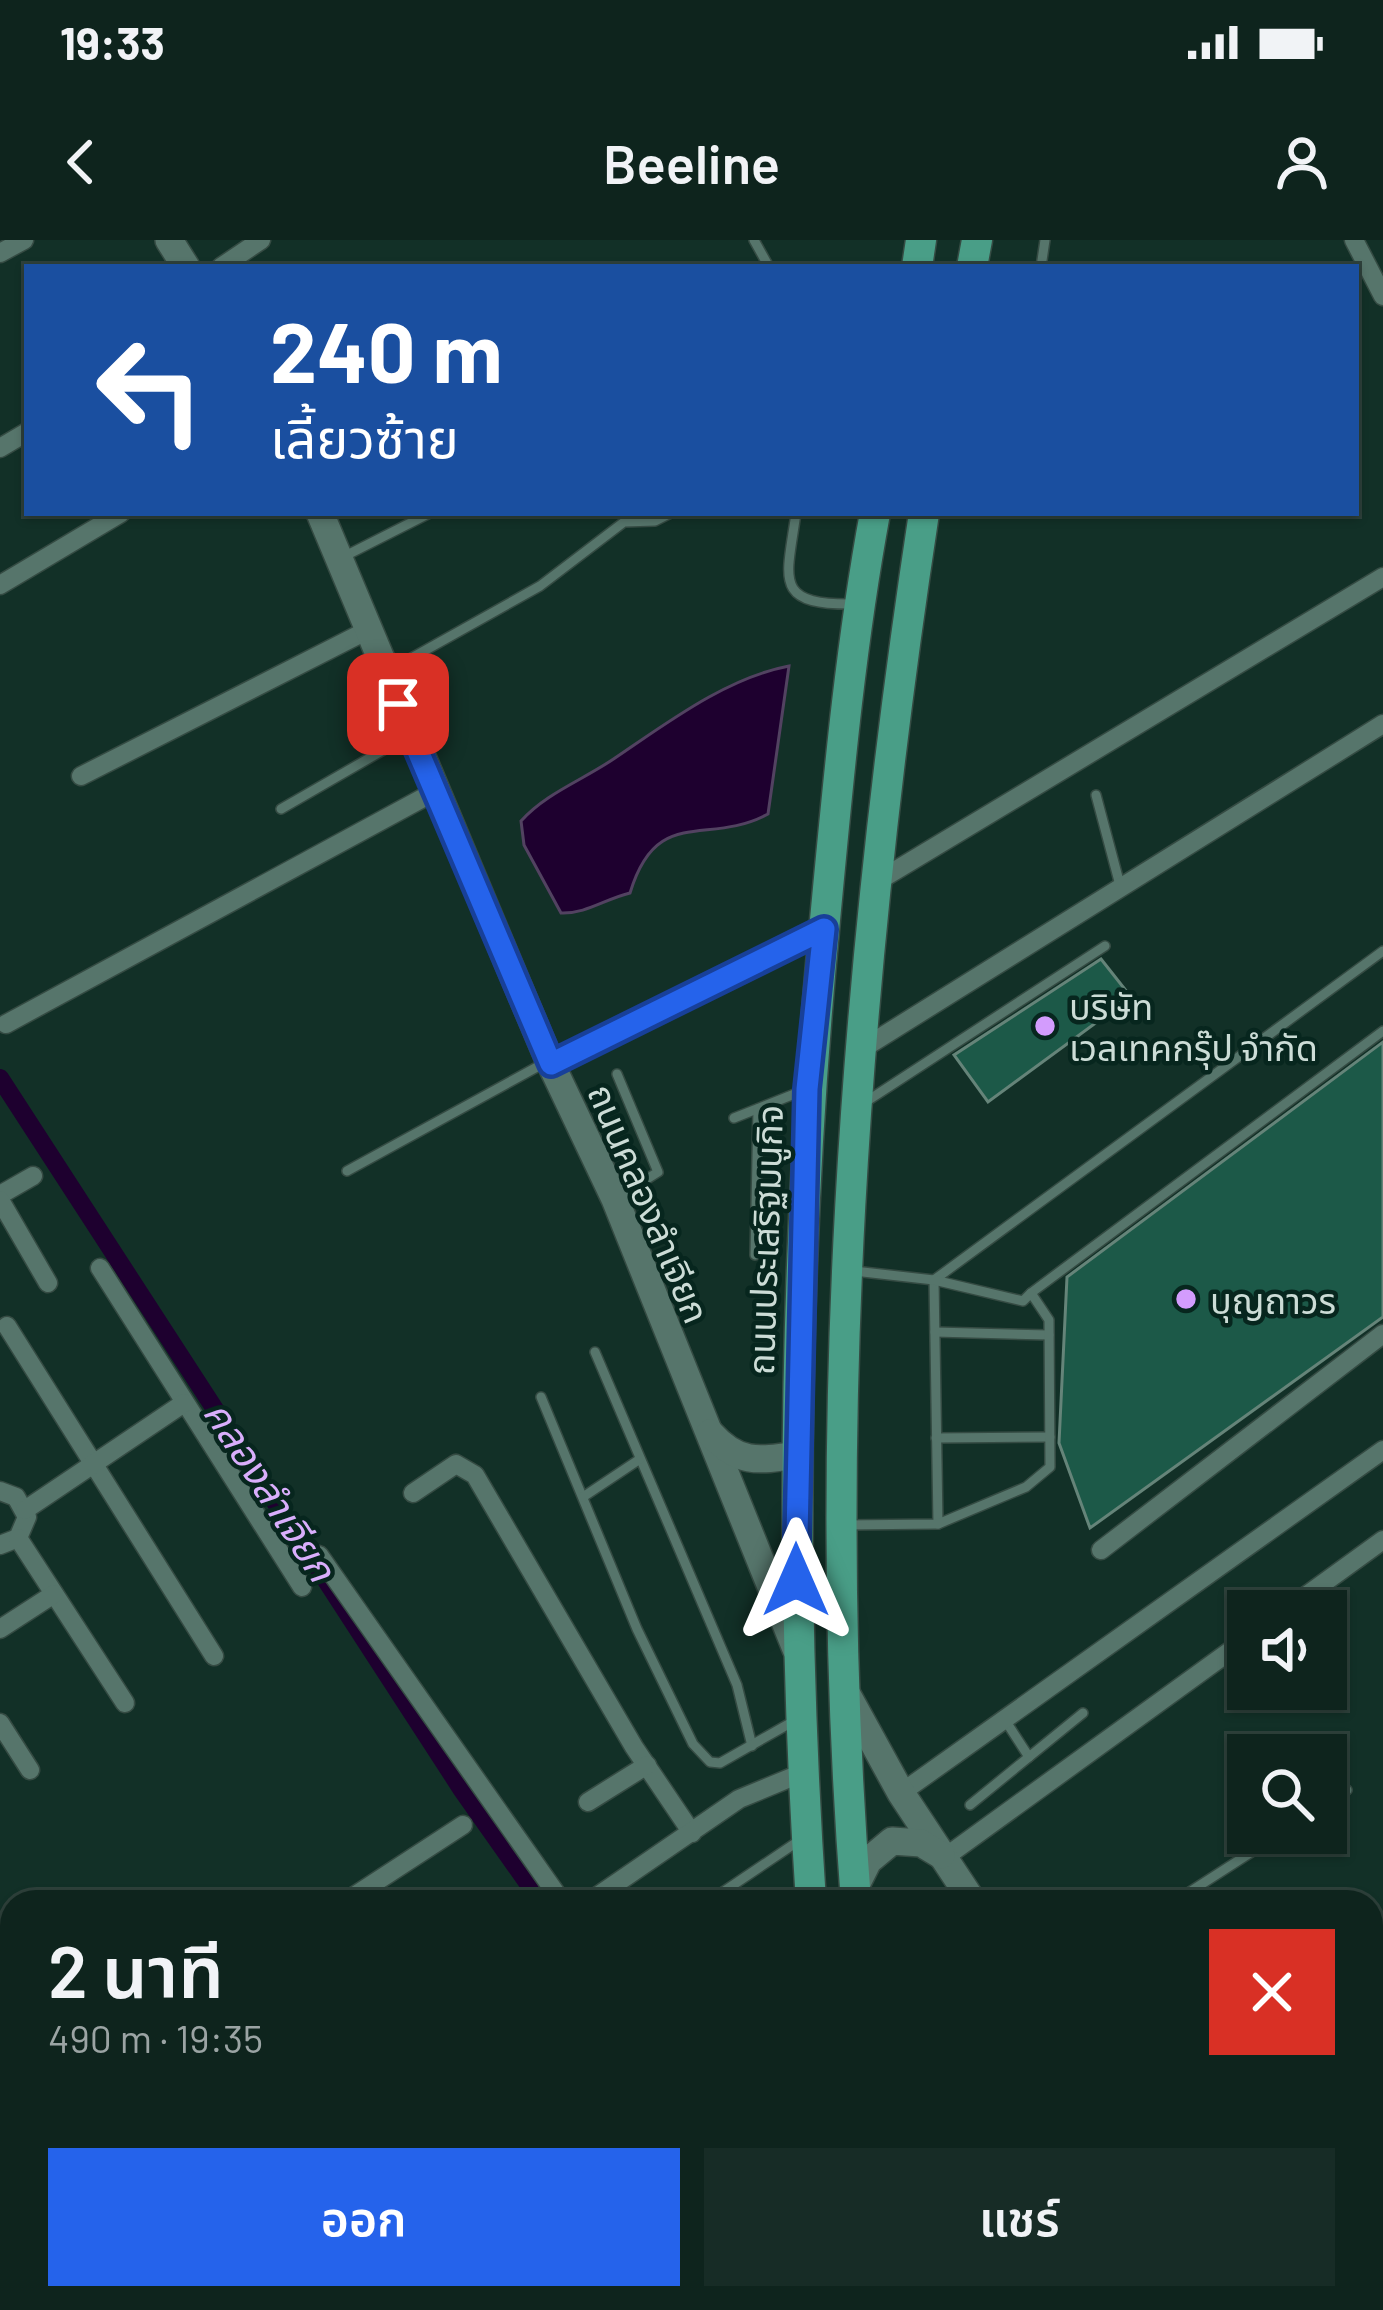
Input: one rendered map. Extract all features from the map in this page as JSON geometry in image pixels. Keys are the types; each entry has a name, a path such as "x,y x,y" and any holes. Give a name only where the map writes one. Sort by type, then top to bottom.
{"main road":[{"name":"ถนนประเสริฐมนูกิจ","path":"810,1890 796,1649 796,1455 807,1089 858,604 874,516"},
{"path":"856,1890 844,1689 848,1270 878,881 924,516"}],"street":[{"path":"0,253 24,240"},
{"path":"225,264 261,240"},
{"path":"1354,240 1383,296"},
{"path":"0,585 116,516"},
{"name":"ถนนคลองลำเจียก","path":"321,516 550,1062 615,1199 704,1425 728,1452 748,1462 796,1455"},
{"path":"878,881 1383,578"},
{"path":"81,776 368,629"},
{"path":"862,1049 1383,724"},
{"path":"6,1024 434,792"},
{"path":"550,1062 824,929"},
{"path":"33,1176 0,1198 48,1283"},
{"path":"100,1268 302,1588"},
{"path":"7,1326 214,1655"},
{"path":"1101,1550 1383,1334"},
{"path":"25,1510 184,1403"},
{"path":"704,1425 796,1649"},
{"path":"901,1793 1383,1450"},
{"path":"413,1493 456,1464 475,1475 647,1766 692,1833"},
{"path":"0,1491 16,1496 25,1510 26,1525 9,1542 54,1594 124,1703"},
{"path":"1314,1590 1383,1540"},
{"path":"319,1555 554,1890"},
{"path":"0,1629 54,1594"},
{"path":"944,1858 1227,1653"},
{"path":"844,1689 901,1793 966,1890"},
{"path":"0,1723 30,1770"},
{"path":"588,1802 647,1766"},
{"path":"607,1890 739,1799 802,1772"},
{"path":"363,1890 463,1825"},
{"path":"857,1890 868,1861 892,1841 921,1843 944,1858"}],"lane":[{"path":"340,558 424,516"},
{"path":"385,673 540,586 621,518 655,521 665,516"},
{"path":"796,516 787,580 793,594 809,603 858,604"},
{"path":"281,809 411,734"},
{"path":"1096,796 1120,885"},
{"path":"857,1107 1105,946"},
{"path":"934,1280 1383,951"},
{"path":"848,1270 934,1280 1023,1301 1383,1031"},
{"path":"347,1171 550,1062"},
{"path":"615,1199 658,1172 617,1074"},
{"path":"734,1118 807,1089"},
{"path":"755,1255 758,1109"},
{"path":"934,1280 938,1525"},
{"path":"842,1526 938,1525 1040,1480 1050,1467 1049,1335 1048,1320 1031,1293"},
{"path":"935,1332 1049,1335"},
{"path":"595,1352 737,1685 752,1746"},
{"path":"542,1396 693,1744 710,1762 720,1762 799,1718"},
{"path":"937,1438 1050,1437"},
{"path":"583,1497 640,1460"},
{"path":"970,1805 1083,1713"},
{"path":"1005,1720 1029,1757"},
{"path":"725,1890 806,1836"},
{"path":"1193,1890 1248,1854"}],"shaded area":[{"path":"789,666 768,814 669,838 641,865 630,893 561,913 524,845 521,821 553,795 698,703"}],"building":[{"name":"บริษัท เวลเทคกรุ๊ป จำกัด","path":"1101,959 1131,997 988,1102 954,1055"},
{"path":"1383,1042 1383,1317 1090,1528 1059,1443 1067,1277"}],"waterway":[{"name":"คลองลำเจียก","path":"0,1078 462,1790 533,1890"}],"place":[{"name":"บริษัท เวลเทคกรุ๊ป จำกัด","path":"1045,1026"},
{"name":"บุญถาวร","path":"1186,1299"}],"route":[{"path":"398,704 551,1064 824,929 807,1089 796,1580"}]}
